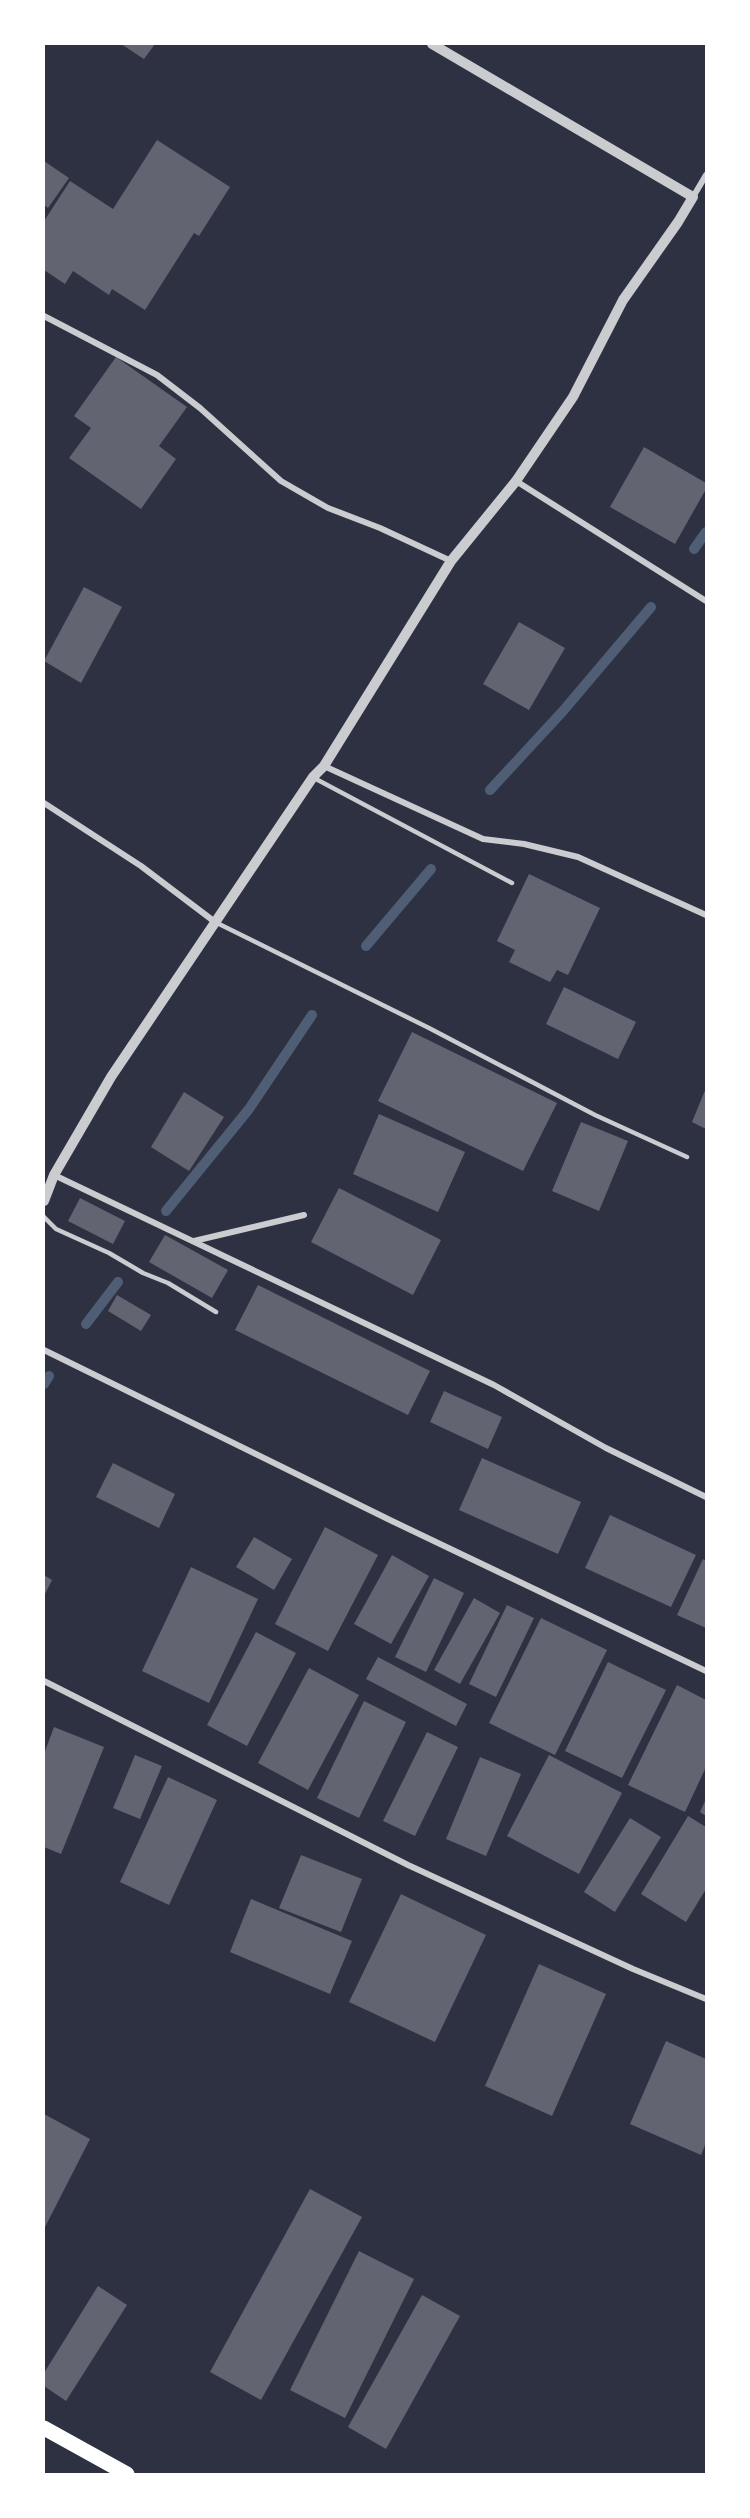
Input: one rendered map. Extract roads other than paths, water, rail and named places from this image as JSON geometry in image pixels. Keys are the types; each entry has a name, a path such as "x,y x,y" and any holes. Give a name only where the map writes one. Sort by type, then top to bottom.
{"main road":[{"path":"44,2428 127,2475"}],"street":[{"path":"432,44 693,196"},
{"path":"44,1201 54,1175 111,1077 313,777 324,766 452,561 516,481 573,397 623,300 678,222 706,175"},
{"path":"44,316 157,375 200,408 281,481 328,508 380,528 452,561"},
{"path":"516,481 706,601"},
{"path":"324,766 483,838 524,844 578,857 706,915"},
{"path":"44,803 141,866 214,922"},
{"path":"54,1175 494,1385 606,1448 706,1497"},
{"path":"194,1241 304,1215"},
{"path":"44,1350 706,1671"},
{"path":"44,1681 408,1865 633,1969 706,1999"}],"lane":[{"path":"313,777 513,883"},
{"path":"214,922 429,1028 595,1115 687,1157"},
{"path":"44,1217 56,1229 109,1253 143,1273 168,1283 216,1312"}],"waterway":[{"path":"694,549 706,532"},
{"path":"490,790 563,711 651,607"},
{"path":"366,946 431,869"},
{"path":"166,1211 249,1109 312,1015"},
{"path":"86,1324 118,1282"},
{"path":"44,1384 49,1376"}]}
